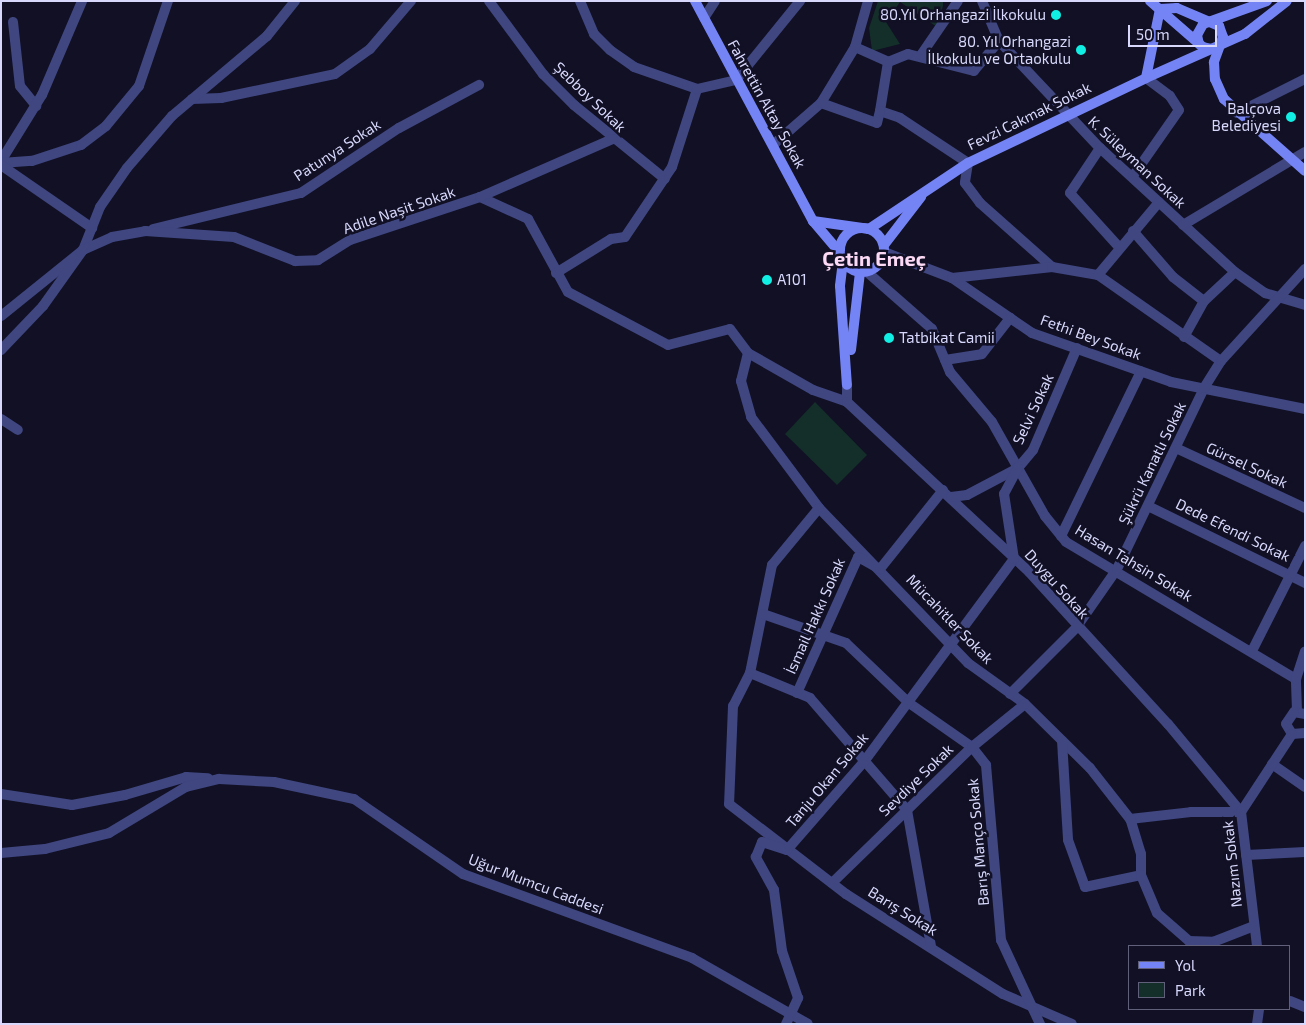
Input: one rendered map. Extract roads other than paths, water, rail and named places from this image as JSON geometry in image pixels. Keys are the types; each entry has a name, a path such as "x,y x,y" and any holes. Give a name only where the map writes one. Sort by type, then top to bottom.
{"street":[{"path":"1,163 36,106 82,1"},
{"path":"1,163 32,161 81,146 106,126 139,86 168,1"},
{"path":"1,350 43,306 83,250 92,228 127,168 192,99 267,36 295,1"},
{"path":"192,99 221,98 335,74 370,49 411,1"},
{"name":"Şebboy Sokak","path":"489,1 543,74 613,139 665,179"},
{"path":"580,1 594,34 610,50 634,67 697,89 736,80 800,1"},
{"name":"Fahrettin Altay Sokak","path":"695,1 736,80 774,144 813,222 842,258"},
{"path":"704,18 715,1"},
{"path":"774,144 821,103 855,47 868,1"},
{"path":"922,55 958,1"},
{"name":"K. Süleyman Sokak","path":"982,1 999,41 1065,114 1100,148 1133,176 1235,272 1265,293 1305,305"},
{"path":"1150,1 1199,44 1215,47"},
{"path":"1199,44 1198,31 1207,23 1267,1"},
{"name":"Fevzi Cakmak Sokak","path":"869,229 968,163 1065,114 1245,34 1287,1"},
{"path":"1160,8 1177,8 1222,29 1215,47 1215,79 1237,113 1305,171"},
{"path":"1133,176 1178,110 1170,96 1146,78 1160,8"},
{"path":"14,22 20,86 36,106"},
{"path":"855,47 888,62 908,54 922,55 974,71 999,41"},
{"path":"821,103 877,123 888,62"},
{"path":"1237,113 1305,79"},
{"name":"Patunya Sokak","path":"145,231 301,193 399,128 478,85"},
{"path":"556,273 611,239 625,237 665,179 697,89"},
{"path":"880,111 900,118 968,163 965,183 980,203 1052,267"},
{"name":"Adile Naşit Sokak","path":"83,250 112,237 145,231 234,238 295,261 318,260 350,240 480,197 613,139"},
{"path":"1100,148 1070,193 1118,246"},
{"path":"1183,225 1292,158 1305,152"},
{"path":"1,163 92,228"},
{"name":"Fevzi Cakmak Sokak","path":"884,248 928,188"},
{"path":"480,197 528,219 568,292 668,345 730,329 748,353 813,390 847,402 840,286 842,258 848,234 869,229"},
{"path":"1098,275 1118,246 1159,202"},
{"path":"813,222 869,229 884,248 879,264 864,272"},
{"path":"1133,231 1173,278 1204,301"},
{"name":"Fethi Bey Sokak","path":"884,248 952,278 1032,333 1141,371 1204,388 1305,409"},
{"path":"1,316 83,250"},
{"path":"842,258 864,272"},
{"path":"952,278 1052,267 1098,275 1184,337 1221,360"},
{"name":"Şükrü Kanatlı Sokak","path":"1010,694 1076,628 1117,569 1178,449 1204,388 1221,360 1278,296 1305,269"},
{"path":"847,386 864,272"},
{"name":"Hasan Tahsin Sokak","path":"864,272 932,329 945,360 992,422 1018,468 1061,536 1296,678"},
{"path":"1184,337 1204,301 1235,272"},
{"path":"945,360 982,354 1010,318"},
{"name":"Selvi Sokak","path":"951,497 967,495 1018,468 1033,450 1077,348"},
{"name":"Mücahitler Sokak","path":"748,353 741,382 752,417 819,508 950,642 1010,694 1025,704 1062,741 1130,819"},
{"path":"1061,536 1141,371"},
{"name":"Duygu Sokak","path":"847,402 951,497 1014,558 1076,628 1168,724 1241,812"},
{"path":"1,419 18,430"},
{"name":"Gürsel Sokak","path":"1178,449 1305,508"},
{"path":"1014,558 1004,494 1018,468"},
{"path":"880,569 943,490"},
{"name":"Dede Efendi Sokak","path":"1148,506 1305,583"},
{"path":"819,508 772,565 750,673 810,698 863,763 907,810 931,946"},
{"path":"1252,651 1305,546"},
{"name":"İsmail Hakkı Sokak","path":"797,693 858,557 880,569"},
{"name":"Tanju Okan Sokak","path":"788,1019 798,998 782,951 774,890 756,857 762,842 787,850 863,763 909,703 950,642 1014,558"},
{"name":"Barış Manço Sokak","path":"763,614 846,643 909,703 972,747 986,765 1001,940 1040,1024"},
{"path":"1305,652 1296,678 1301,713 1286,720 1292,734 1305,733"},
{"name":"Barış Sokak","path":"750,673 733,706 729,804 832,883 1003,994 1072,1024"},
{"name":"Sevdiye Sokak","path":"832,883 972,747 1025,704"},
{"name":"Nazım Sokak","path":"1257,945 1241,812 1292,734"},
{"path":"1062,741 1068,840 1084,887 1141,875"},
{"path":"1272,764 1305,787"},
{"path":"1,794 72,805 125,796 186,777 218,779"},
{"name":"Uğur Mumcu Caddesi","path":"1,853 45,849 109,833 186,787 218,779 274,782 354,799 463,874 692,958 788,1019 808,1024"},
{"path":"1241,812 1191,812 1130,819 1141,854 1141,875 1157,914 1189,941 1213,942 1254,926"},
{"path":"1246,854 1305,852"},
{"path":"1291,1001 1304,1005"},
{"path":"1257,1024 1259,1010"}],"place":[{"name":"80.Yıl Orhangazi İlkokulu","path":"1056,15"},
{"name":"80. Yıl Orhangazi İlkokulu ve Ortaokulu","path":"1081,50"},
{"name":"Balçova Belediyesi","path":"1291,117"},
{"name":"A101","path":"767,280"},
{"name":"Tatbikat Camii","path":"889,338"}],"district":[{"name":"Çetin Emeç","path":"874,258"}]}
